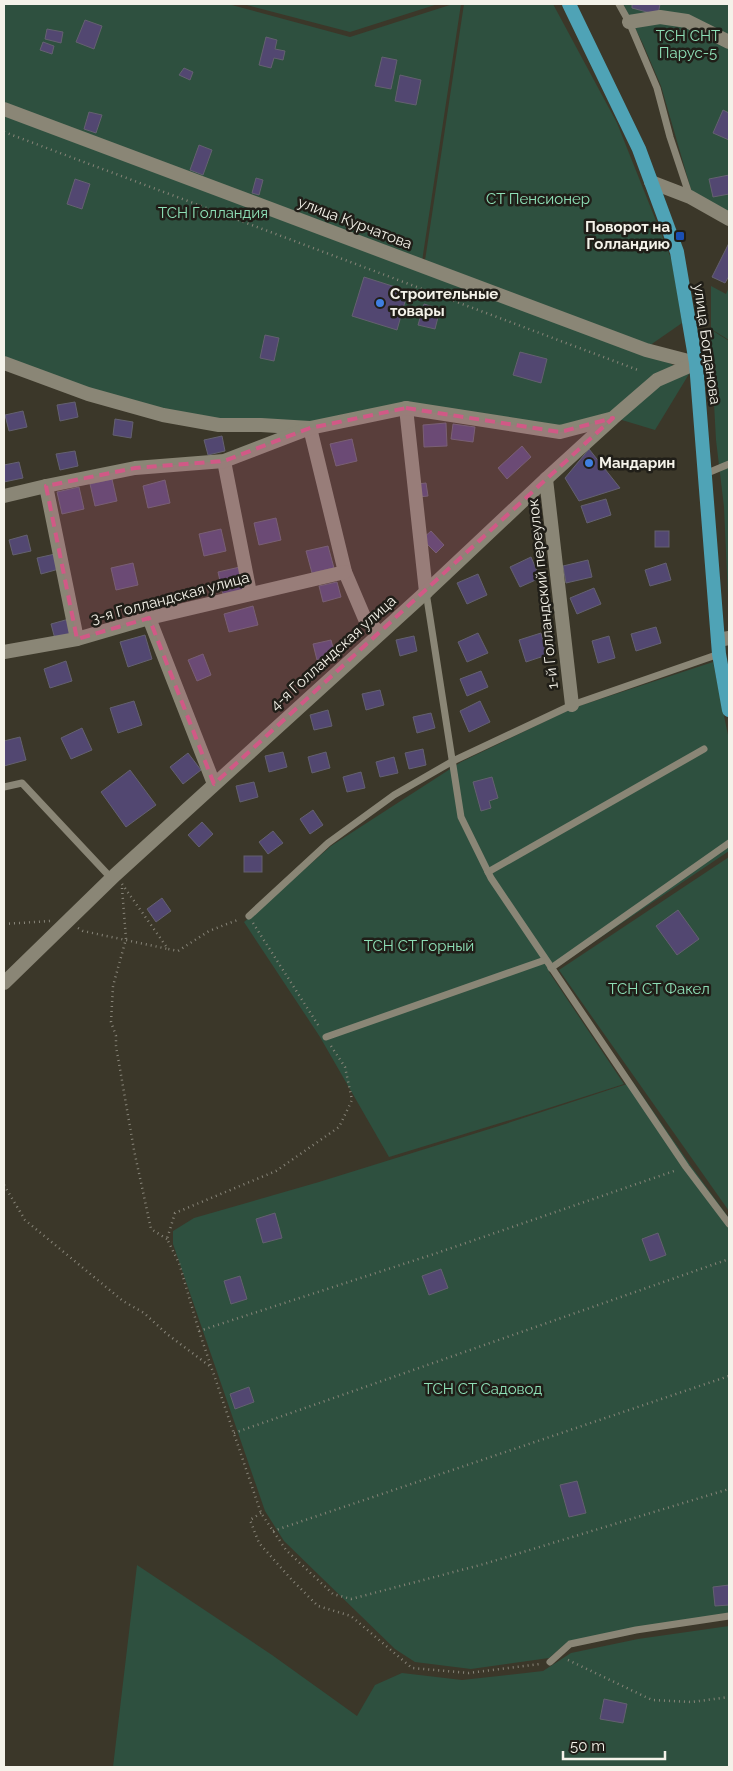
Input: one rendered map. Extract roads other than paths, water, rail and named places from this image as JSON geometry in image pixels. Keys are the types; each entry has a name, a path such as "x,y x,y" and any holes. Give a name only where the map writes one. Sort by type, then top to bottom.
{"main road":[{"name":"улица Богданова","path":"569,4 639,149 677,252 696,363 705,474 724,639 719,654 729,710"}],"street":[{"path":"629,22 660,17 687,21 729,42"},
{"name":"улица Курчатова","path":"4,109 646,350 696,363"},
{"path":"651,182 690,197 729,219"},
{"path":"4,363 88,394 163,415 219,425 310,428"},
{"name":"4-я Голландская улица","path":"4,983 67,922 116,879 214,784 426,592 546,478 658,380 696,363"},
{"path":"4,496 135,468 224,461 310,428 406,408 560,432 613,418"},
{"path":"406,408 426,592"},
{"path":"310,428 345,572 365,619 380,633"},
{"path":"224,461 250,593"},
{"name":"1-й Голландский переулок","path":"546,478 572,705"},
{"path":"46,486 77,639"},
{"name":"3-я Голландская улица","path":"4,652 77,639 150,618 250,593 345,572"},
{"path":"150,618 214,784"}],"lane":[{"path":"619,4 629,22 657,88 670,137 690,197"},
{"path":"705,474 729,464"},
{"path":"426,592 461,818 488,872 545,960 686,1167 729,1224"},
{"path":"249,916 328,844 394,795 453,761 572,705 719,654"},
{"path":"488,872 704,749"},
{"path":"4,787 22,783 116,879"},
{"path":"551,968 729,844"},
{"path":"326,1037 545,960"},
{"path":"550,1662 570,1644 636,1630 729,1616"}],"place":[{"name":"Поворот на Голландию","path":"680,236"},
{"name":"Строительные товары","path":"380,303"},
{"name":"Мандарин","path":"589,463"}],"park label":[{"name":"ТСН СНТ Парус-5","path":"688,44"},
{"name":"СТ Пенсионер","path":"538,199"},
{"name":"ТСН Голландия","path":"213,213"},
{"name":"ТСН СТ Горный","path":"419,946"},
{"name":"ТСН СТ Факел","path":"659,989"},
{"name":"ТСН СТ Садовод","path":"483,1389"}]}
